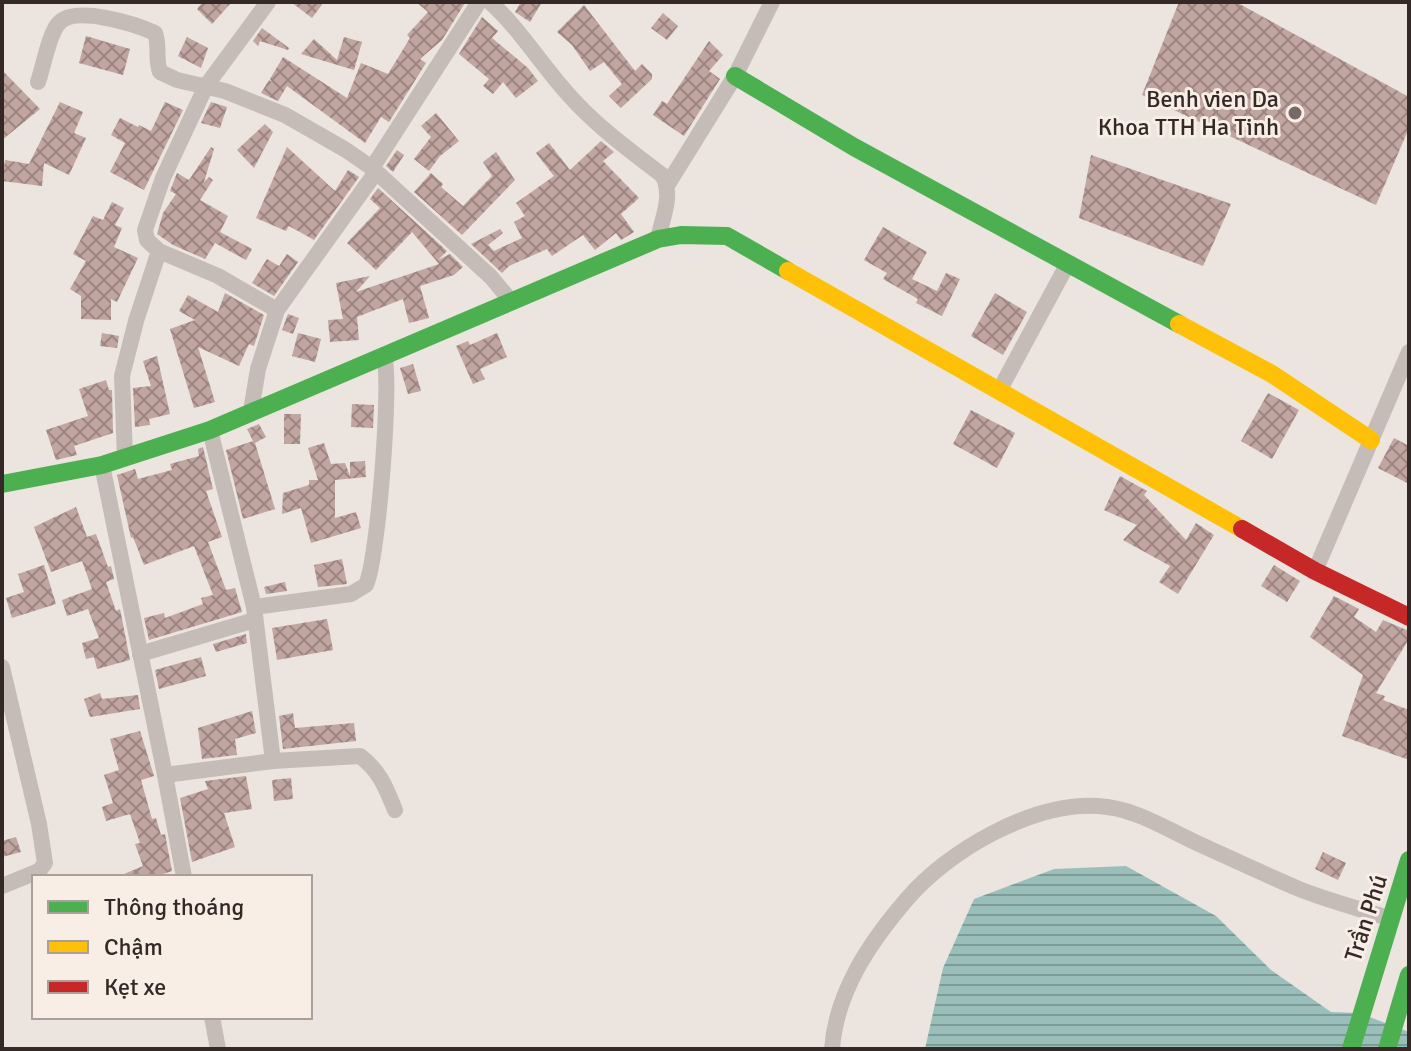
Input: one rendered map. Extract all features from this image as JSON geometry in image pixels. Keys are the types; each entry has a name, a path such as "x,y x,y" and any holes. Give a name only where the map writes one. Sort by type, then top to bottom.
{"street":[{"path":"268,2 206,86 169,165 145,230 147,240 159,251 218,276 277,310"},
{"path":"251,411 258,369 277,310 374,170 479,2"},
{"path":"490,2 522,34 566,93 625,148 662,175 668,184 669,195 658,239"},
{"path":"668,184 735,76 772,2"},
{"path":"38,82 55,28 65,18 79,14 134,25 155,33 159,43 157,65 160,72 177,80 225,91 285,115 346,150 374,170 491,277 510,300"},
{"path":"735,76 854,147 1272,374 1371,440"},
{"path":"2,484 102,465 210,430 658,239 681,235 727,236 1315,571 1409,617"},
{"path":"125,458 122,376 159,251"},
{"path":"999,391 1067,265"},
{"path":"1315,571 1409,352"},
{"path":"140,654 254,614 351,594 366,585 373,558 380,481 387,376 384,355"},
{"path":"210,430 254,614 273,761"},
{"path":"102,465 184,875"},
{"path":"2,667 39,824 45,863 39,871 2,886"},
{"path":"165,775 273,761 360,756 373,766 384,782 395,810"},
{"path":"832,1049 840,1008 849,983 890,919 914,890 942,865 997,832 1057,809 1097,806 1130,811 1301,890 1391,919"},
{"name":"Trần Phú","path":"1351,1049 1409,860"},
{"path":"1387,1049 1409,975"},
{"path":"212,1019 218,1049"}],"water":[{"path":"1126,866 1216,916 1271,970 1331,1012 1359,1013 1409,1032 1409,1049 925,1049 943,968 974,899 1054,869"}],"building":[{"path":"203,2 232,2 212,24 197,9"},
{"path":"291,2 324,2 312,18"},
{"path":"416,2 465,3 442,40 420,59 426,63 389,122 381,117 365,143 287,86 278,101 261,93 269,80 272,82 270,79 283,57 347,98 361,63 388,74 410,38 407,35 428,12"},
{"path":"521,2 542,2 530,22 515,12"},
{"name":"Benh vien Da Khoa TTH Ha Tinh","path":"1179,2 1236,2 1409,97 1409,128 1376,205 1142,95"},
{"path":"584,5 635,71 642,64 652,74 652,79 621,108 609,96 622,84 604,62 590,71 572,45 557,32"},
{"path":"663,13 678,26 667,40 651,28"},
{"path":"482,17 498,31 492,38 528,68 538,81 516,98 503,82 493,94 483,86 489,79 459,54"},
{"path":"262,28 288,50 260,41 258,46 253,41"},
{"path":"86,36 130,49 123,75 79,63"},
{"path":"187,37 208,48 201,68 178,56"},
{"path":"344,37 362,42 354,70 301,54 314,39 337,60"},
{"path":"709,41 723,55 709,71 720,79 684,136 653,115 662,101 667,104"},
{"path":"2,70 40,109 2,140"},
{"path":"60,102 83,112 74,133 86,138 69,175 44,163 42,186 2,181 5,160 29,164"},
{"path":"165,102 183,110 144,190 110,172 125,143 111,135 120,118 151,131"},
{"path":"211,102 227,107 220,128 201,123"},
{"path":"436,113 459,141 440,156 429,171 414,159 431,137 421,126"},
{"path":"265,124 273,132 254,168 237,150"},
{"path":"601,141 614,152 603,161 639,198 621,214 634,232 621,240 616,233 595,250 583,235 552,256 547,249 509,266 502,273 471,244 500,229 503,233 488,245 494,251 522,238 514,222 525,216 516,203 554,176 536,153 549,143 570,170"},
{"path":"211,147 214,149 204,182 209,177 213,180 200,200 228,216 220,232 252,249 246,260 215,243 205,259 157,234 163,213 176,194 170,191 177,173 189,180"},
{"path":"287,147 335,191 348,170 359,177 314,240 289,226 286,231 256,218"},
{"path":"397,150 404,155 393,172 386,166"},
{"path":"496,152 515,180 462,235 414,192 431,173 443,184 441,187 463,206 492,176 483,162"},
{"path":"1091,155 1231,204 1203,266 1079,218"},
{"path":"378,188 447,251 438,260 450,254 463,267 454,275 420,286 429,318 409,323 403,299 357,317 359,340 330,342 328,320 343,319 336,283 370,276 356,292 439,264 412,232 376,270 347,243 380,208 370,199"},
{"path":"112,202 124,208 115,225 122,228 114,247 138,258 117,302 111,299 111,320 81,319 81,296 70,289 86,261 73,254 93,216 103,220"},
{"path":"883,227 927,252 912,279 937,291 946,273 960,279 942,316 916,303 918,299 883,279 887,273 864,260"},
{"path":"287,254 298,262 274,296 252,283 267,259 279,266"},
{"path":"225,293 264,315 254,346 249,344 239,366 198,347 215,402 194,408 170,329 195,320 179,311 188,295 218,312"},
{"path":"995,293 1027,312 1003,355 971,336"},
{"path":"288,314 299,318 293,334 282,330"},
{"path":"102,333 119,336 117,348 100,346"},
{"path":"298,333 321,339 315,362 292,356"},
{"path":"497,333 507,357 480,369 485,379 473,384 456,346 468,341 470,345"},
{"path":"157,356 170,414 149,419 150,425 135,427 133,388 151,386 143,361"},
{"path":"413,364 421,391 408,394 400,368"},
{"path":"106,380 109,390 112,390 113,433 74,446 77,455 56,460 46,430 88,416 79,389"},
{"path":"1268,393 1299,410 1272,459 1241,441"},
{"path":"352,404 374,405 373,428 351,427"},
{"path":"971,410 1015,433 997,468 953,444"},
{"path":"284,414 301,414 300,444 284,444"},
{"path":"259,424 266,437 255,443 275,509 243,519 226,450 253,441 247,429"},
{"path":"1394,438 1409,446 1409,484 1378,468"},
{"path":"324,443 331,464 345,463 350,476 350,462 365,461 366,477 335,480 335,518 356,512 361,528 311,543 301,508 282,514 283,493 309,485 309,480 318,480 308,448"},
{"path":"203,447 213,489 206,491 222,537 208,542 226,590 235,588 242,612 149,640 144,618 164,613 165,618 203,604 201,598 213,595 194,546 144,565 131,538 117,475 135,469 138,479 172,470 170,464 199,456 198,449"},
{"path":"1120,476 1147,491 1144,495 1186,540 1196,523 1214,535 1178,594 1159,582 1170,566 1123,540 1137,525 1104,510"},
{"path":"76,507 87,537 96,534 108,567 111,566 114,579 106,582 116,611 120,609 130,660 97,669 94,657 86,659 82,643 99,638 88,609 67,616 62,600 92,589 82,561 51,572 34,527"},
{"path":"342,559 347,584 318,587 314,565"},
{"path":"44,565 56,604 12,618 6,598 24,592 18,574"},
{"path":"1274,565 1300,581 1287,602 1261,586"},
{"path":"285,582 287,591 266,594 264,587"},
{"path":"1334,596 1359,609 1354,617 1376,632 1383,620 1409,631 1409,639 1376,693 1385,696 1383,700 1409,710 1409,760 1342,736 1363,675 1310,637"},
{"path":"327,619 333,650 277,660 272,628"},
{"path":"246,634 247,643 216,652 213,644"},
{"path":"201,657 206,676 159,689 155,670"},
{"path":"100,693 102,699 138,695 140,709 90,717 84,699"},
{"path":"252,711 256,733 235,739 237,755 202,759 198,728"},
{"path":"293,713 295,728 354,723 356,741 283,749 279,716"},
{"path":"140,731 154,776 141,780 152,819 156,818 161,835 165,834 172,871 160,875 122,875 143,866 135,844 140,843 130,814 106,821 102,807 113,803 104,775 119,770 110,739"},
{"path":"246,776 252,809 224,813 235,847 192,862 180,798 208,789 205,781"},
{"path":"291,778 293,799 274,801 272,780"},
{"path":"16,837 21,852 2,857 2,841"},
{"path":"1323,852 1346,863 1338,880 1315,869"}],"traffic: fast":[{"path":"735,76 854,147 1179,324"},
{"path":"2,484 102,465 210,430 658,239 681,235 727,236 788,271"},
{"path":"1351,1049 1409,860"},
{"path":"1387,1049 1409,975"}],"traffic: slow":[{"path":"788,271 1242,529"},
{"path":"1179,324 1272,374 1371,440"}],"traffic: jam":[{"path":"1242,529 1315,571 1409,617"}],"place":[{"name":"Benh vien Da Khoa TTH Ha Tinh","path":"1295,113"}]}
